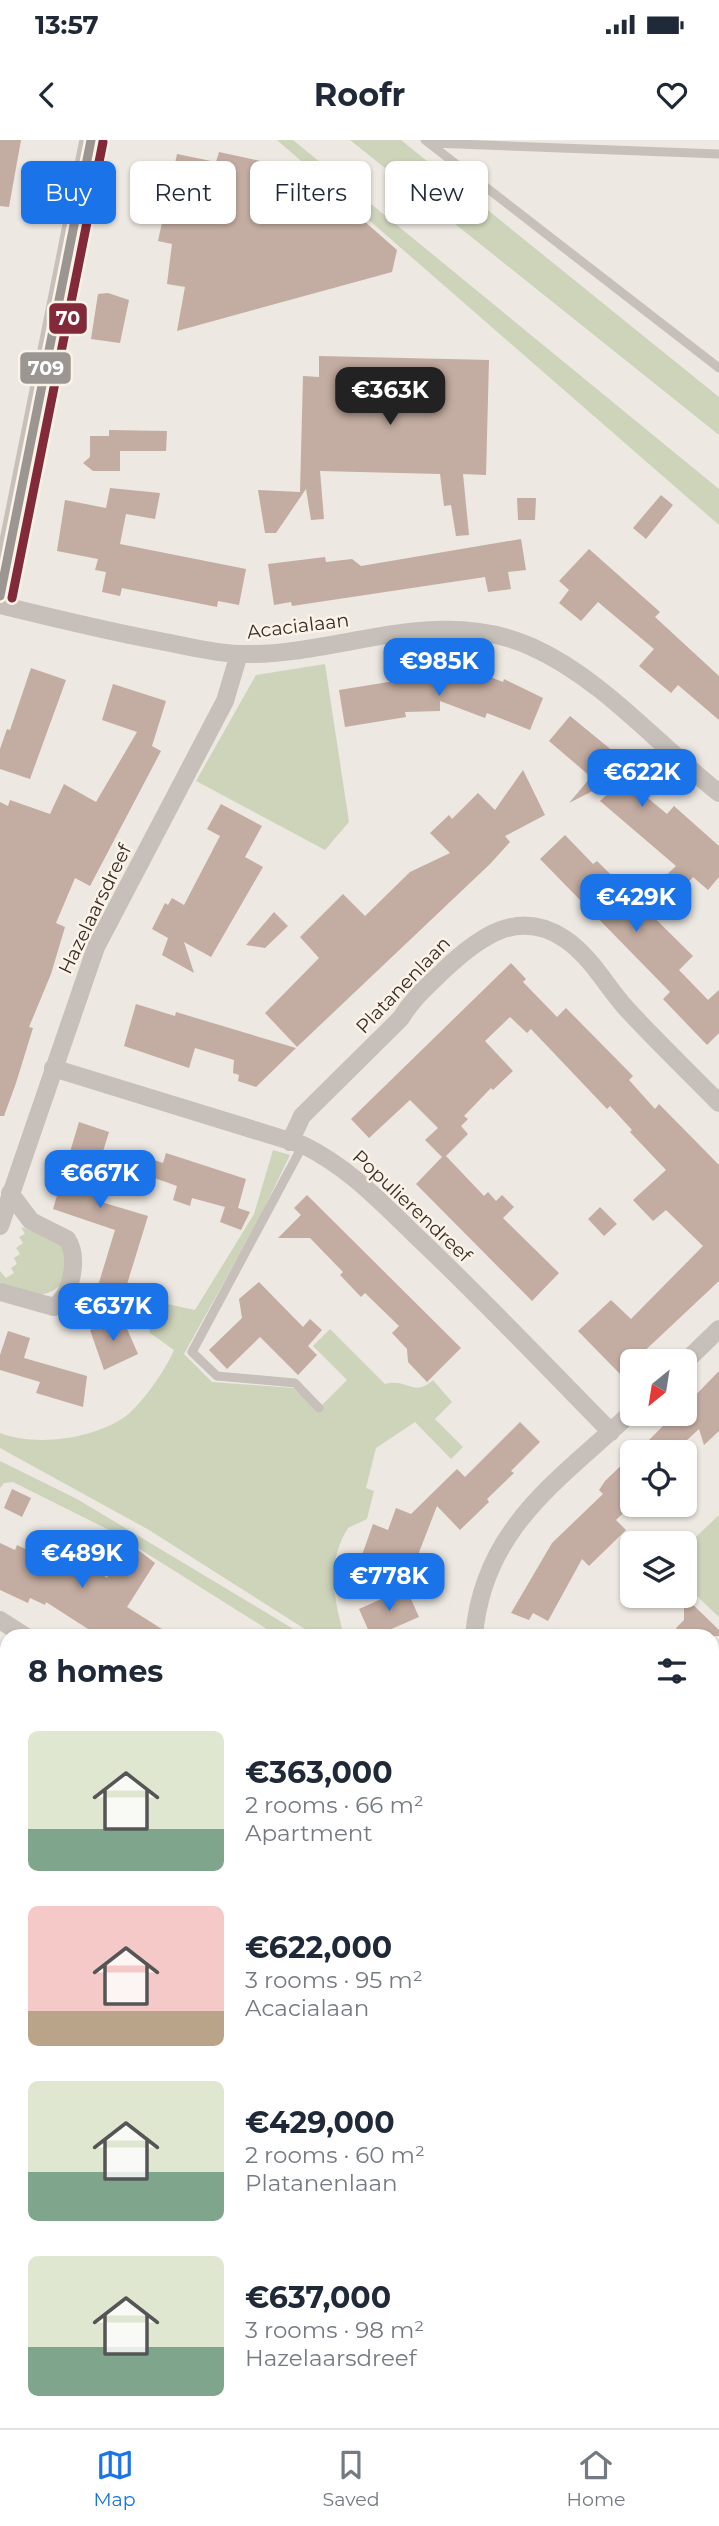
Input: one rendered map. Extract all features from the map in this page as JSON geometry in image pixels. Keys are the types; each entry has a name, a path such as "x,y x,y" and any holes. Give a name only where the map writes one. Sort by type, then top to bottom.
{"street":[{"path":"0,596 91,140"},
{"name":"Acacialaan","path":"0,605 96,629 239,654 320,647 420,629 463,628 530,646 582,676 719,793"},
{"name":"Hazelaarsdreef","path":"0,1226 96,947 225,701 239,654"},
{"name":"Platanenlaan","path":"297,1144 302,1116 401,1018 410,1002 470,946 505,927 523,924 545,928 565,939 584,955 623,1006 719,1103"},
{"name":"Populierendreef","path":"53,1068 297,1144 346,1170 438,1256 611,1432"},
{"path":"0,1292 54,1307 62,1302 75,1259 67,1239 31,1221 10,1193"},
{"path":"697,1350 719,1329"},
{"path":"475,1629 477,1606 491,1562 518,1519 556,1479 620,1423"}],"lane":[{"path":"427,141 719,154"},
{"path":"427,141 719,369"},
{"path":"297,1144 192,1352 217,1376 295,1383 320,1408"}],"green space":[{"path":"277,140 293,140 319,161 301,161"},
{"path":"350,140 401,140 427,161 385,161 385,168"},
{"path":"371,204 385,215 385,224 396,224 719,489 719,525 371,222"},
{"path":"488,210 719,397 719,435 455,224 488,224"},
{"path":"325,664 349,822 325,850 196,781 256,675"},
{"path":"273,1150 290,1155 259,1219 184,1354 212,1382 293,1388 317,1410 347,1380 313,1346 330,1329 385,1384 399,1383 415,1388 433,1380 452,1402 435,1419 463,1447 451,1459 415,1422 376,1448 366,1488 374,1491 367,1519 348,1528 341,1541 334,1568 335,1595 342,1629 305,1629 149,1530 0,1448 0,1433 30,1439 64,1438 98,1430 126,1416 139,1404 160,1376 174,1350 150,1333 148,1323 152,1308 144,1299 195,1310 254,1214"},
{"path":"21,1227 53,1239 64,1250 64,1278 50,1292 41,1295 19,1293 0,1282 0,1271 6,1278 14,1273 11,1268 17,1264 14,1258 20,1254 16,1248 23,1243 19,1237 25,1234"},
{"path":"0,1461 77,1499 293,1629 267,1629 111,1531 13,1482 4,1483 0,1488"},
{"path":"719,1515 719,1617 697,1596 697,1536"}],"building":[{"path":"0,140 21,140 9,207 0,206"},
{"path":"219,152 261,161 250,161 250,224 367,224 397,250 392,272 177,331 185,287 167,284 172,244 158,241 162,224 236,224 236,161 216,161"},
{"path":"177,154 211,161 175,161"},
{"path":"108,293 129,300 120,343 91,339 98,294"},
{"path":"319,356 489,360 486,475 463,474 469,535 456,536 451,505 444,506 440,474 320,471 324,519 311,520 306,489 276,533 265,533 258,490 300,492 303,376 319,377"},
{"path":"109,430 167,431 166,451 120,451 120,471 93,471 83,463 90,457 90,436 109,436"},
{"path":"110,488 160,493 155,519 126,514 120,544 246,569 239,605 218,601 217,607 122,588 120,596 102,592 106,572 95,570 98,559 57,551 65,500 106,508"},
{"path":"661,495 673,505 646,539 633,528"},
{"path":"517,498 536,498 535,520 518,520"},
{"path":"521,539 526,570 508,572 511,589 488,592 485,577 292,606 291,602 274,605 268,564 325,557 326,562 352,559 361,566"},
{"path":"589,549 660,612 655,617 719,676 719,720 678,685 671,693 639,666 654,649 598,602 581,621 559,603 569,590 559,581"},
{"path":"31,668 66,680 30,779 0,769 0,749 7,729 10,730"},
{"path":"454,669 482,681 485,675 503,682 504,679 543,698 530,730 487,713 485,718 440,701 440,711 405,712 406,717 345,727 339,690 401,680 401,676 412,676 411,672"},
{"path":"113,684 166,701 152,746 161,751 90,886 75,878 56,923 65,927 51,974 29,1027 33,1028 16,1083 4,1116 0,1116 0,802 8,806 10,800 50,814 64,784 96,802 137,732 102,720"},
{"path":"570,716 647,779 638,790 667,814 674,806 719,846 719,877 708,890 693,877 676,896 659,882 676,866 600,801 632,771 569,803 591,777 549,741"},
{"path":"523,770 545,815 505,836 510,842 490,864 297,1047 265,1013 319,958 300,937 343,894 365,916 410,872 450,853 430,833 449,815 452,819 478,793 495,810"},
{"path":"221,804 262,826 245,857 263,867 211,957 184,942 194,973 162,955 168,938 152,929 165,903 168,905 172,898 184,905 220,836 207,829"},
{"path":"565,835 593,864 597,861 693,956 679,970 708,1000 719,990 719,1033 707,1045 663,999 670,992 540,859"},
{"path":"274,912 288,926 265,948 246,945"},
{"path":"511,963 526,979 523,982 557,1017 566,1008 633,1076 629,1080 655,1109 659,1104 719,1165 719,1281 647,1349 620,1349 620,1374 578,1331 611,1300 631,1319 703,1246 666,1210 653,1221 633,1200 666,1170 610,1106 607,1109 531,1029 527,1033 510,1017 485,1041 513,1071 493,1090 491,1088 464,1116 468,1119 461,1126 468,1134 446,1156 484,1196 488,1192 496,1201 502,1195 514,1207 503,1218 559,1273 532,1301 416,1184 442,1157 425,1140 438,1128 410,1100 369,1138 351,1119"},
{"path":"136,1004 175,1016 176,1012 296,1048 256,1087 238,1081 239,1075 233,1073 234,1060 195,1048 189,1068 124,1046"},
{"path":"79,1122 109,1132 100,1161 109,1164 98,1201 148,1216 120,1307 94,1299 115,1230 53,1209"},
{"path":"166,1153 246,1179 238,1208 250,1212 241,1230 220,1222 225,1207 192,1198 190,1206 173,1200 177,1186 146,1175 151,1159 163,1163"},
{"path":"307,1195 461,1348 427,1382 408,1362 407,1349 392,1333 399,1326 365,1293 361,1297 340,1275 343,1272 310,1238 278,1238 301,1215 294,1208"},
{"path":"600,1207 617,1224 604,1236 588,1219"},
{"path":"259,1282 303,1327 310,1319 322,1330 308,1346 317,1355 298,1375 260,1337 227,1369 209,1350 242,1318 239,1299"},
{"path":"121,1315 138,1354 104,1370 90,1330"},
{"path":"8,1331 30,1338 24,1358 87,1376 83,1407 36,1393 40,1382 0,1370 0,1355"},
{"path":"719,1371 719,1431 704,1445 699,1429 687,1440 649,1440 663,1426 697,1426 697,1394"},
{"path":"520,1422 540,1442 487,1499 489,1502 460,1530 437,1506 418,1555 432,1560 425,1578 397,1567 399,1573 361,1558 373,1524 388,1530 396,1508 411,1514 457,1469 465,1477"},
{"path":"620,1467 620,1516 616,1520 626,1530 620,1531 620,1536 589,1566 582,1559 548,1621 533,1613 529,1620 511,1613 552,1543 603,1494 599,1490"},
{"path":"12,1489 31,1498 22,1517 4,1508"},
{"path":"0,1543 15,1550 17,1545 65,1568 75,1570 79,1560 107,1578 129,1543 155,1563 127,1607 162,1629 88,1629 46,1602 45,1605 30,1598 28,1603 0,1590"},
{"path":"406,1588 419,1617 391,1629 368,1629 359,1609"},
{"path":"684,1608 696,1608 718,1629 677,1629 684,1620"}],"transit line":[{"name":"709","path":"0,596 91,140"},
{"name":"70","path":"12,598 103,142"}]}
